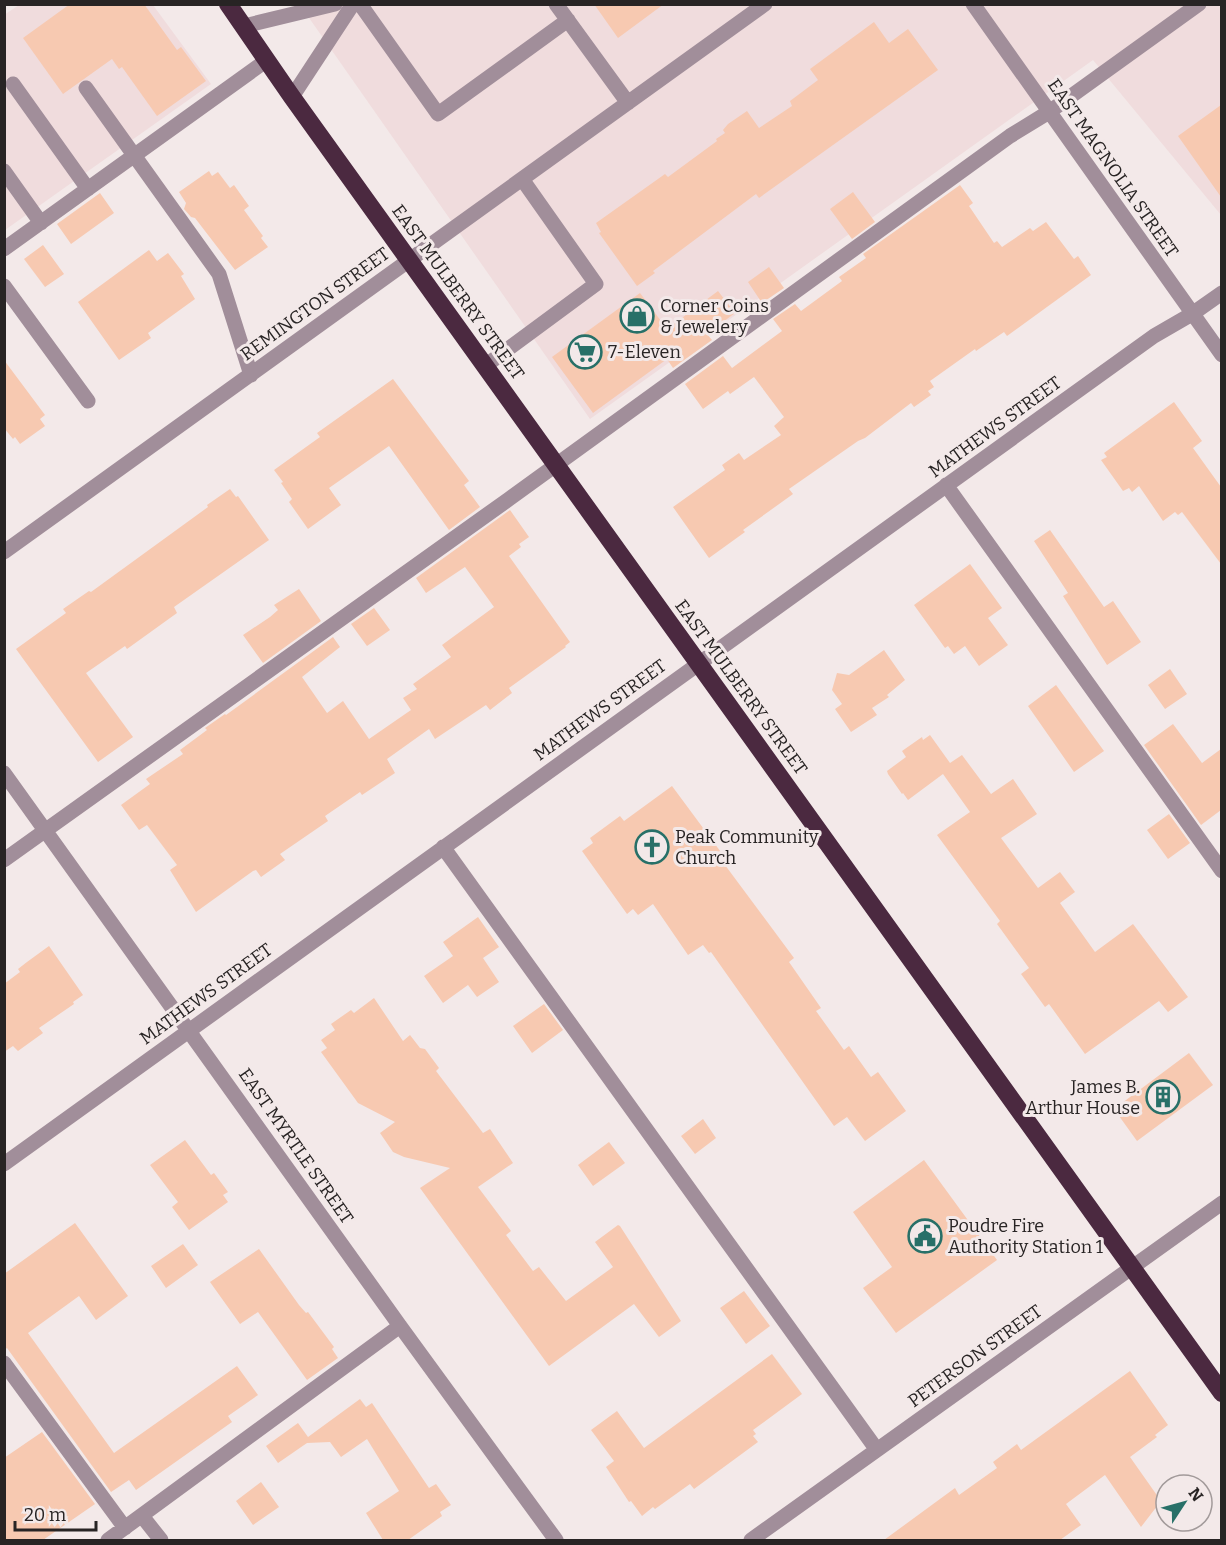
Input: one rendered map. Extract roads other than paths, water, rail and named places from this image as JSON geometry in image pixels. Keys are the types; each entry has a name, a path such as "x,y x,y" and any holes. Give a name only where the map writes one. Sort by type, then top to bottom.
{"highway":[{"name":"EAST MULBERRY STREET","path":"228,4 409,261 1221,1393"}],"street":[{"path":"244,26 335,4"},
{"path":"292,97 353,4"},
{"path":"360,4 438,114 568,20"},
{"path":"556,4 628,103"},
{"name":"REMINGTON STREET","path":"4,552 765,4"},
{"name":"EAST MAGNOLIA STREET","path":"973,4 1221,355"},
{"path":"4,860 556,465 1010,136 1049,112 1199,4"},
{"path":"4,249 267,60"},
{"path":"13,84 88,189"},
{"path":"86,88 219,274 251,375"},
{"path":"4,171 41,223"},
{"path":"485,366 596,284 522,179"},
{"path":"4,286 88,401"},
{"name":"MATHEWS STREET","path":"4,1164 1154,336 1192,314 1221,293"},
{"path":"946,485 1221,871"},
{"name":"EAST MYRTLE STREET","path":"4,773 556,1540"},
{"path":"443,847 877,1450"},
{"name":"PETERSON STREET","path":"751,1540 1221,1203"},
{"path":"108,1540 400,1326"},
{"path":"4,1363 125,1528"},
{"path":"142,1516 160,1540"}],"place":[{"name":"Corner Coins & Jewelery","path":"637,316"},
{"name":"7-Eleven","path":"585,352"},
{"name":"Peak Community Church","path":"652,847"},
{"name":"James B. Arthur House","path":"1163,1097"},
{"name":"Poudre Fire Authority Station 1","path":"925,1236"}]}
